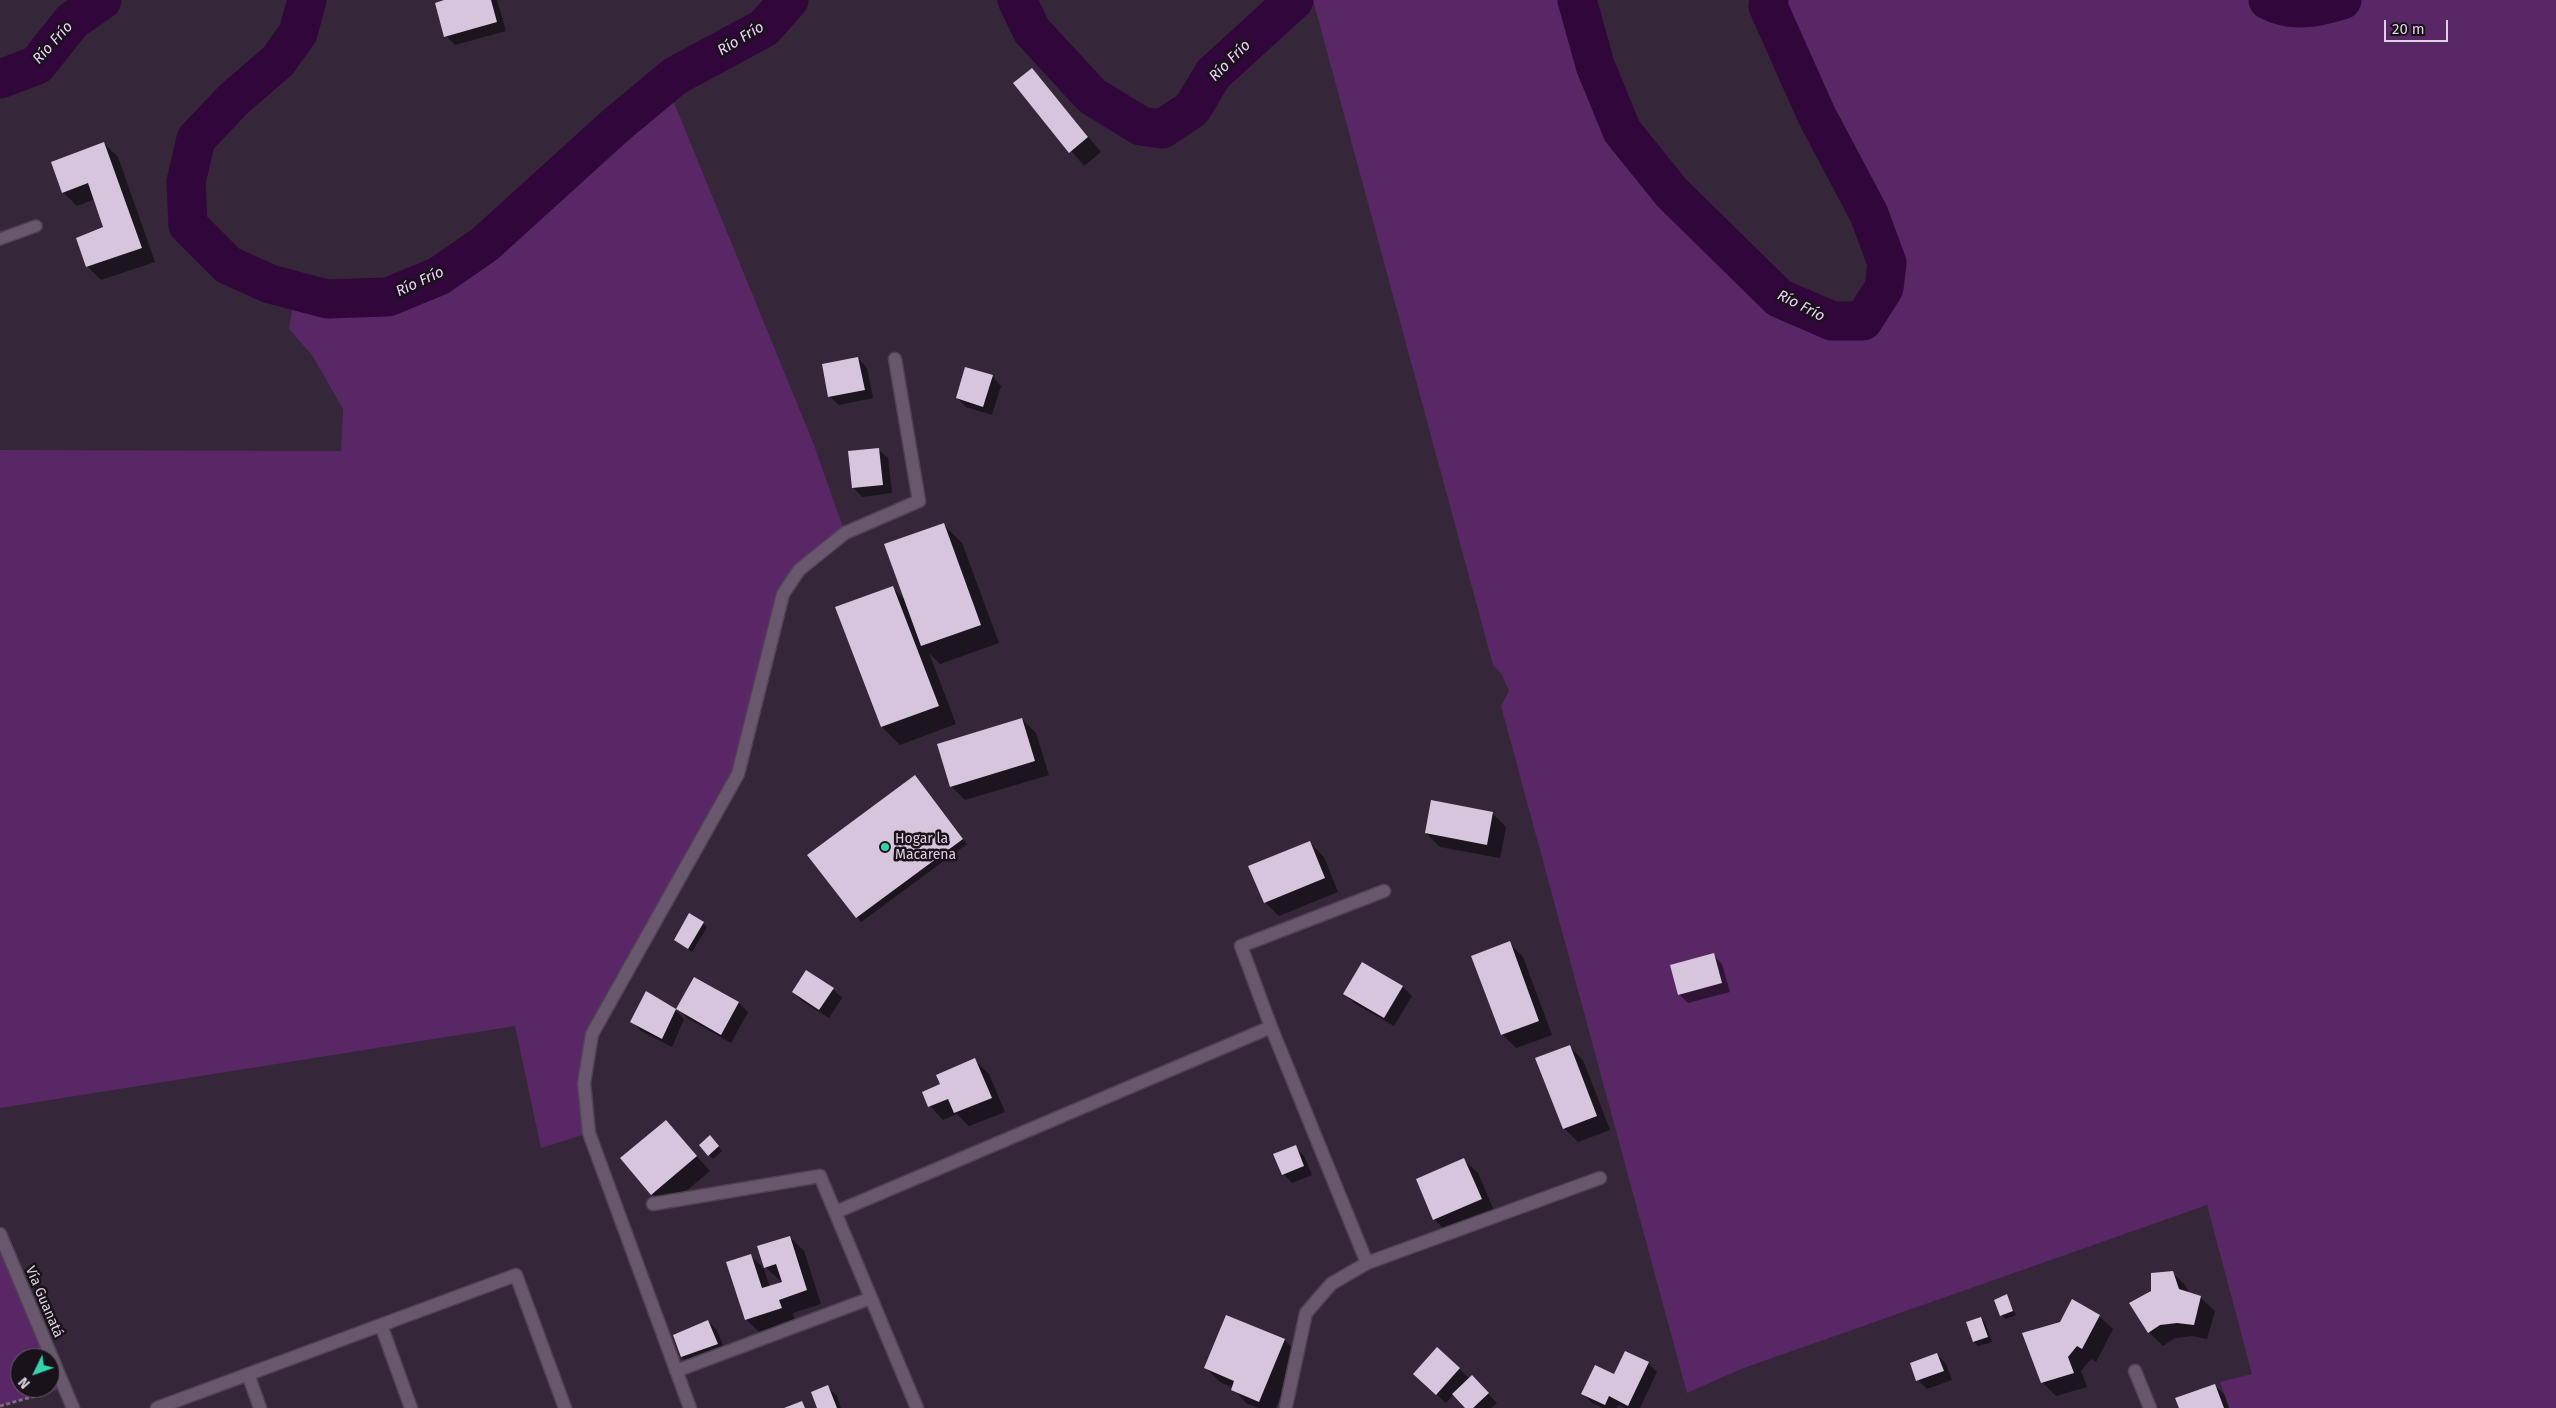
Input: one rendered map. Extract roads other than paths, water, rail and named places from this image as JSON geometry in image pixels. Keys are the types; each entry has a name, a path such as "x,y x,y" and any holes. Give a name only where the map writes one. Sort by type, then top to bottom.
{"street":[{"path":"690,1408 589,1133 584,1083 592,1034 738,774 783,594 799,570 845,533 919,501 894,358"},
{"path":"1367,1263 1271,1027 1241,946 1384,891"},
{"path":"836,1212 1271,1027"},
{"path":"653,1204 820,1176 917,1408"},
{"path":"1286,1406 1306,1313 1331,1284 1367,1263 1600,1178"},
{"name":"Vía Guanatá","path":"0,1234 73,1408"},
{"path":"157,1408 516,1274 565,1408"},
{"path":"676,1372 871,1298"},
{"path":"381,1325 411,1408"},
{"path":"2135,1371 2150,1408"},
{"path":"248,1374 260,1408"}],"lane":[{"path":"0,238 36,226"}],"waterway":[{"name":"Río Frío","path":"0,79 37,65 72,21 102,0"},
{"name":"Río Frío","path":"307,0 298,33 278,61 234,99 196,139 186,182 188,225 228,265 270,284 327,299 388,297 439,276 485,244 615,126 675,76 764,28 789,0"},
{"name":"Río Frío","path":"1017,0 1032,31 1092,96 1141,126 1162,129 1192,109 1213,74 1294,0"},
{"name":"Río Frío","path":"1577,0 1595,65 1622,131 1672,193 1779,298 1832,321 1863,321 1884,288 1887,263 1869,214 1817,116 1768,6 1769,0"},
{"name":"Río Frío","path":"2268,0 2286,7 2295,8 2314,7 2342,0"}],"place":[{"name":"Hogar la Macarena","path":"885,847"}]}
